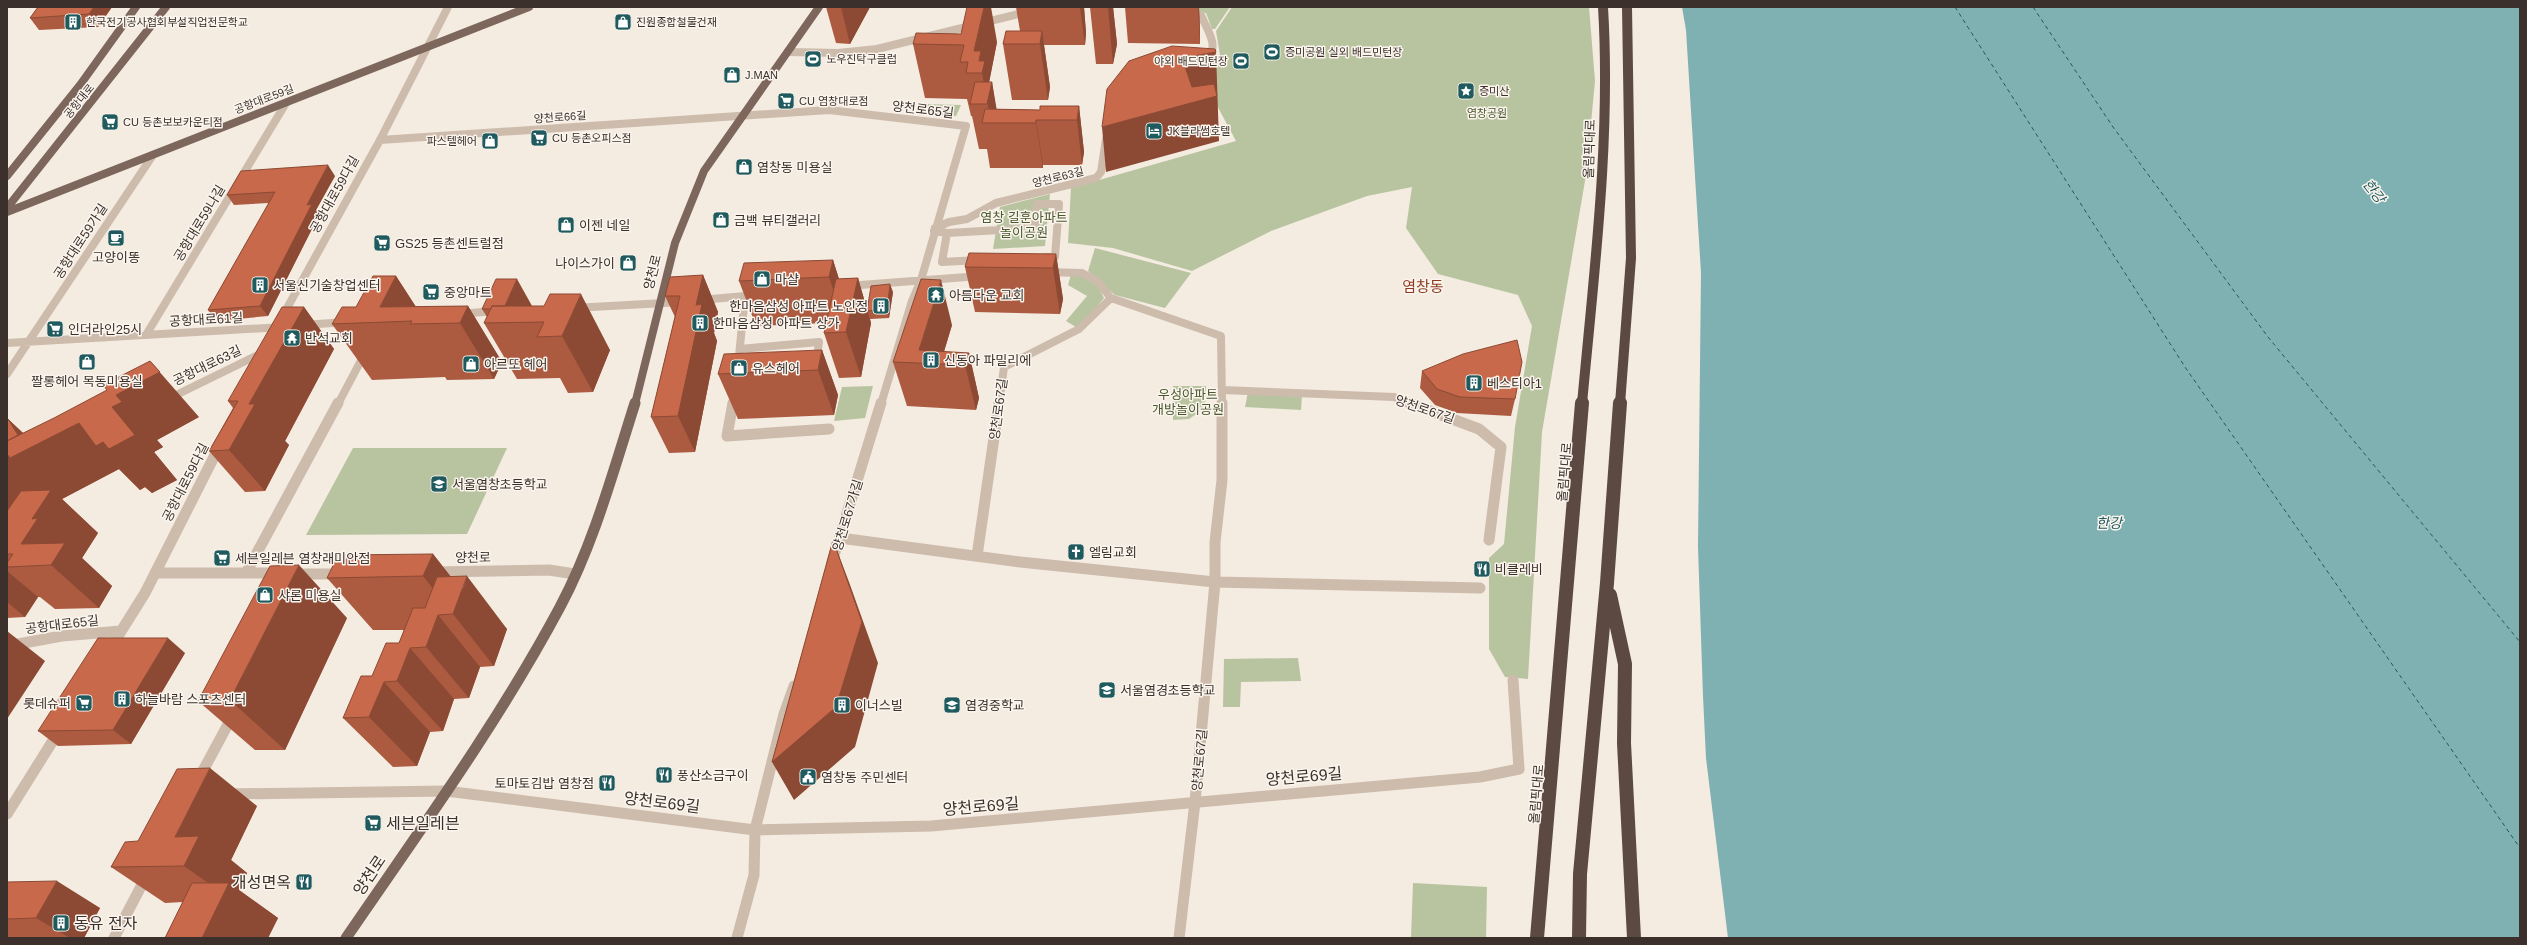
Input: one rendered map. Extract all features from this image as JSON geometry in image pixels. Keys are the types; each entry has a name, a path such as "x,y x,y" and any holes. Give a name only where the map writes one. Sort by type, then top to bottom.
{"highway":[{"name":"올림픽대로","path":"1537,938 1602,172 1606,55 1603,7"},
{"path":"1579,938 1580,874 1607,583 1631,258 1627,7"},
{"path":"1607,583 1625,664 1624,743 1634,938"}],"main road":[{"name":"공항대로","path":"7,176 72,97 112,37 136,7"},
{"name":"공항대로","path":"7,208 166,7"},
{"name":"공항대로59길","path":"7,212 529,7"},
{"name":"양천로","path":"346,938 488,730 560,607 589,544 642,381 659,304 675,243 704,171 819,7"}],"street":[{"name":"공항대로59다길","path":"261,364 276,328 380,140 448,7"},
{"path":"788,52 838,53 877,49 1036,8"},
{"path":"1175,13 1201,15 1214,47 1214,53 1198,64"},
{"name":"공항대로59나길","path":"146,335 286,103"},
{"name":"양천로65길","path":"742,116 829,110 966,126 921,280"},
{"name":"양천로66길","path":"380,140 742,116"},
{"name":"양천로63길","path":"935,229 949,222 967,219 996,203 1096,178 1101,172 1107,130"},
{"name":"공항대로59가길","path":"30,341 153,155"},
{"path":"935,229 947,232 1034,228 1037,204 1059,204 1055,257 1033,258"},
{"path":"978,231 990,224"},
{"path":"947,232 942,262 987,260"},
{"name":"양천로67길","path":"1030,272 1075,270 1086,273 1105,289 1111,298 1221,336 1223,390 1221,417 1222,480 1215,542 1215,582 1195,802 1179,938"},
{"path":"838,287 988,275"},
{"name":"양천로67가길","path":"828,576 912,300 921,280"},
{"path":"566,308 659,304 766,294"},
{"path":"745,296 737,381 727,436 829,429"},
{"name":"양천로67길","path":"977,556 1004,367 1079,329 1111,298"},
{"path":"448,315 506,310"},
{"name":"공항대로61길","path":"7,343 276,328 352,322"},
{"path":"7,374 30,341"},
{"path":"246,572 371,342"},
{"path":"740,348 819,342 814,378"},
{"name":"공항대로63길","path":"158,404 268,350"},
{"name":"양천로67길","path":"1223,390 1351,397 1394,397 1479,428 1501,447 1489,540"},
{"name":"공항대로59다길","path":"104,658 155,573 226,433"},
{"path":"840,538 1020,562 1215,582 1480,588"},
{"name":"양천로","path":"421,572 549,570 575,574"},
{"path":"155,573 246,572 350,574"},
{"path":"302,588 310,574"},
{"name":"공항대로65길","path":"7,646 62,636 121,631"},
{"path":"737,938 754,875 755,830 784,714 799,673"},
{"name":"양천로69길","path":"446,791 755,830 931,826 1480,777 1519,769 1513,680"},
{"path":"194,788 238,706"},
{"path":"7,814 63,725"},
{"path":"214,794 446,791"},
{"path":"114,938 154,863"}],"green space":[{"path":"1196,7 1230,7 1215,29 1212,29 1206,13 1195,12"},
{"name":"염창공원","path":"1232,7 1589,7 1595,81 1586,175 1542,432 1528,679 1505,677 1489,649 1489,558 1504,544 1515,427 1532,326 1518,295 1438,274 1406,228 1412,187 1367,196 1271,231 1192,271 1113,248 1068,243 1071,188 1236,141 1206,85 1210,64 1220,55 1216,31"},
{"path":"924,104 961,105 956,116 919,114"},
{"name":"염창 길훈아파트 놀이공원","path":"1050,194 1045,246 993,249 1000,207"},
{"path":"1095,248 1191,273 1165,308 1115,295 1088,271"},
{"path":"1072,271 1097,284 1104,298 1079,329 1066,321 1087,296 1068,285"},
{"path":"873,386 865,418 834,421 842,387"},
{"name":"우성아파트 개방놀이공원","path":"1173,386 1206,386 1205,408 1189,419 1173,420"},
{"path":"1248,392 1302,395 1301,410 1245,407"},
{"path":"353,448 507,448 467,534 306,535"},
{"path":"1298,658 1301,681 1241,682 1240,707 1223,707 1224,659"},
{"path":"1413,883 1487,887 1486,938 1411,938"}],"water":[{"name":"한강","path":"1682,7 2520,7 2520,938 1728,938 1706,758 1698,547 1701,273 1686,30"}],"building":[{"path":"38,7 94,7 89,14 30,18"},
{"path":"967,7 984,7 974,51 981,51 979,61 985,61 982,73 966,73 968,62 960,62 964,45 913,44 916,33 961,34"},
{"path":"1006,31 1042,31 1040,44 1003,44"},
{"path":"1172,46 1215,49 1216,52 1182,58 1192,87 1214,84 1217,96 1102,127 1107,89 1129,61"},
{"path":"975,82 992,82 987,104 970,104"},
{"path":"1040,106 1079,106 1077,120 1036,120 1036,123 982,123 985,109 1040,110"},
{"path":"328,165 307,205 312,204 260,306 208,310 275,192 227,195 241,171"},
{"path":"969,253 1056,254 1053,268 965,267"},
{"path":"833,260 829,277 739,281 744,263"},
{"path":"703,275 696,305 702,304 678,416 651,417 680,296 665,296 670,277"},
{"path":"373,276 396,276 380,307 468,306 460,323 410,324 412,321 332,324 342,307 356,307"},
{"path":"858,278 846,332 824,333 836,279"},
{"path":"496,279 517,279 505,306 492,306 491,309 482,309"},
{"path":"921,279 941,280 919,350 969,353 965,365 893,362"},
{"path":"890,284 887,309 867,311 871,286"},
{"path":"550,294 581,294 562,336 537,337 544,322 484,323 492,306 544,306"},
{"path":"282,307 304,307 249,404 255,404 229,450 209,451 238,401 228,401"},
{"path":"1517,340 1522,362 1515,399 1460,397 1437,389 1422,371 1463,354"},
{"path":"822,350 818,370 718,374 724,354"},
{"path":"150,361 160,372 116,395 122,402 112,407 135,435 109,449 103,442 96,446 79,423 10,458 7,454 7,441 107,390 103,385"},
{"path":"7,419 18,435 7,441"},
{"path":"51,490 32,519 38,518 21,544 65,543 51,565 7,567 7,563 13,554 7,554 7,511 21,491"},
{"path":"833,540 862,622 836,707 772,762"},
{"path":"433,554 423,576 327,578 338,555"},
{"path":"299,565 230,700 198,701 270,566"},
{"path":"467,576 453,614 438,615 426,647 410,648 397,681 384,682 369,717 343,718 361,676 372,676 386,643 399,643 413,608 425,608 437,577"},
{"path":"98,638 168,638 113,730 38,731"},
{"path":"210,768 175,837 199,836 184,866 111,867 125,842 138,841 177,769"},
{"path":"57,881 36,918 7,919 7,882"},
{"path":"192,883 229,883 202,938 165,938"}],"ferry route":[{"path":"1955,7 2185,367 2520,848"},
{"path":"2033,7 2113,127 2268,337 2520,642"}],"place":[{"name":"한국전기공사협회부설직업전문학교","path":"73,22"},
{"name":"진원종합철물건재","path":"623,22"},
{"name":"증미공원 실외 배드민턴장","path":"1272,52"},
{"name":"노우진탁구클럽","path":"813,59"},
{"name":"야외 배드민턴장","path":"1241,61"},
{"name":"J.MAN","path":"732,75"},
{"name":"증미산","path":"1466,91"},
{"name":"CU 염창대로점","path":"786,101"},
{"name":"CU 등촌보보카운티점","path":"110,122"},
{"name":"JK블라썸호텔","path":"1154,131"},
{"name":"CU 등촌오피스점","path":"539,138"},
{"name":"파스텔헤어","path":"490,141"},
{"name":"염창동 미용실","path":"744,167"},
{"name":"금백 뷰티갤러리","path":"721,220"},
{"name":"이젠 네일","path":"566,225"},
{"name":"고양이똥","path":"116,238"},
{"name":"GS25 등촌센트럴점","path":"382,243"},
{"name":"나이스가이","path":"628,263"},
{"name":"마샬","path":"762,279"},
{"name":"서울신기술창업센터","path":"260,285"},
{"name":"중앙마트","path":"431,292"},
{"name":"아름다운 교회","path":"936,295"},
{"name":"한마음삼성 아파트 노인정","path":"881,306"},
{"name":"한마음삼성 아파트 상가","path":"700,323"},
{"name":"인더라인25시","path":"55,329"},
{"name":"반석교회","path":"292,338"},
{"name":"신동아 파밀리에","path":"931,360"},
{"name":"짤롱헤어 목동미용실","path":"87,362"},
{"name":"아르또 헤어","path":"471,364"},
{"name":"유스헤어","path":"739,368"},
{"name":"베스티아1","path":"1474,383"},
{"name":"서울염창초등학교","path":"439,484"},
{"name":"엘림교회","path":"1076,552"},
{"name":"세븐일레븐 염창래미안점","path":"222,558"},
{"name":"비클레비","path":"1482,569"},
{"name":"샤론 미용실","path":"265,595"},
{"name":"서울염경초등학교","path":"1107,690"},
{"name":"하늘바람 스포츠센터","path":"122,699"},
{"name":"롯데슈퍼","path":"84,703"},
{"name":"이너스빌","path":"842,705"},
{"name":"염경중학교","path":"952,705"},
{"name":"풍산소금구이","path":"664,775"},
{"name":"염창동 주민센터","path":"808,777"},
{"name":"토마토김밥 염창점","path":"607,783"},
{"name":"세븐일레븐","path":"373,823"},
{"name":"개성면옥","path":"304,882"},
{"name":"동유 전자","path":"61,923"}],"district":[{"name":"염창동","path":"1423,287"}]}
